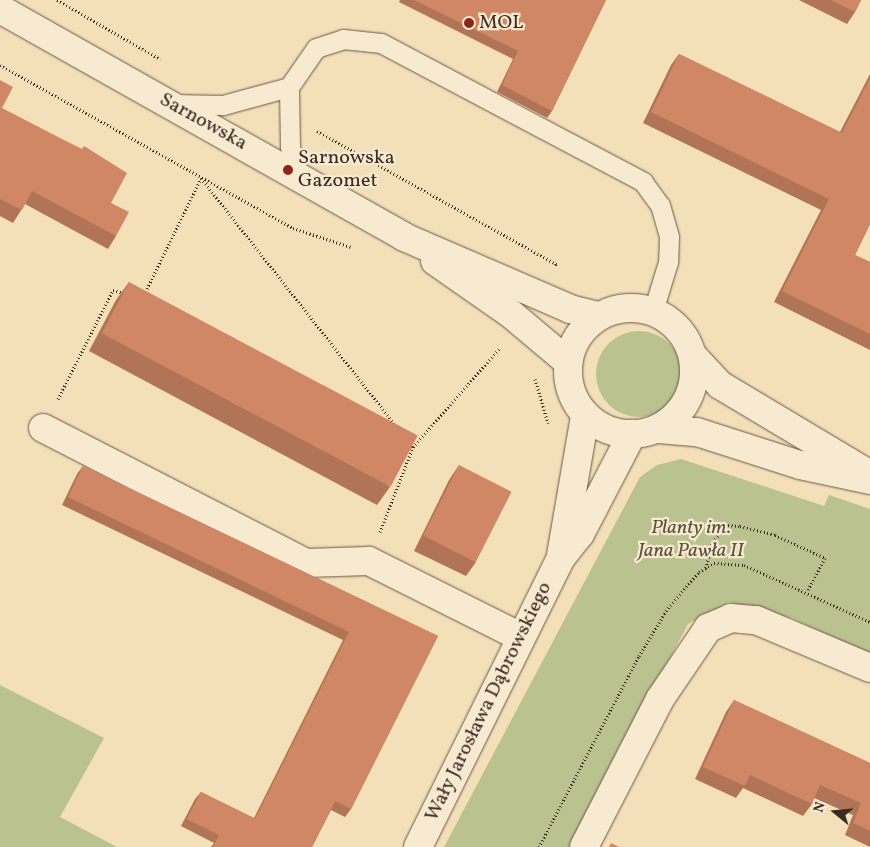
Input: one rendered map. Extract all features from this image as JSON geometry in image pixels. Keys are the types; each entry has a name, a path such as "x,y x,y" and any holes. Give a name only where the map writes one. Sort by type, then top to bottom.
{"main road":[{"name":"Sarnowska","path":"0,9 298,175 404,237 525,325 568,362"},
{"name":"Sarnowska","path":"404,237 570,308 599,316"},
{"path":"870,474 720,385 692,356 678,329 653,311 634,308 616,309 599,316 584,327 574,343 568,362 568,382 574,400 586,416 602,428 632,434 659,429 697,432 800,465 870,480"},
{"path":"659,429 675,417 687,402 695,372 692,356"},
{"name":"Wały Jarosława Dąbrowskiego","path":"561,558 586,416"},
{"path":"43,428 306,563 369,561 520,637"},
{"name":"Wały Jarosława Dąbrowskiego","path":"418,847 520,637 561,558 580,534 632,434"},
{"path":"584,847 660,699 687,656 708,628 731,618 756,620 780,628 870,668"}],"lane":[{"path":"298,175 290,147 289,87 316,48 343,39 381,43 629,173 642,182 660,205 669,237 668,262 653,311"},
{"path":"171,104 223,105 289,87"}],"path":[{"path":"57,0 166,62"},
{"path":"0,64 293,228 357,249"},
{"path":"289,114 556,264 540,295"},
{"path":"136,295 144,296 201,178"},
{"path":"201,178 401,431"},
{"path":"43,428 113,290 128,294"},
{"path":"369,561 413,447 480,369 525,325"},
{"path":"534,376 548,428"},
{"path":"407,439 413,447"},
{"path":"706,568 711,545 720,533 728,525 740,526 775,535 825,558 807,592"}],"green space":[{"path":"639,331 655,334 663,338 675,350 679,358 682,374 679,390 675,398 663,410 655,414 639,417 623,414 615,410 603,398 599,390 596,374 599,358 603,350 615,338 623,334"},
{"name":"Planty im. Jana Pawła II","path":"681,459 824,506 829,495 870,509 870,655 792,618 729,602 688,624 570,847 444,847 640,477 657,465"},
{"path":"0,685 104,738 60,817 117,847 0,847"}],"building":[{"path":"414,0 606,0 552,111 502,85 518,51"},
{"path":"831,0 861,0 855,12"},
{"path":"679,54 842,133 870,78 870,224 855,255 870,262 870,334 782,291 829,199 651,112"},
{"path":"0,80 13,87 2,108 82,149 84,146 127,173 111,203 129,212 116,236 32,191 22,210 0,199"},
{"path":"129,282 418,436 390,487 102,333"},
{"path":"459,465 512,492 476,562 423,535"},
{"path":"83,466 438,636 351,809 335,801 312,847 213,847 219,835 187,819 201,792 255,819 349,632 68,497"},
{"path":"734,700 870,763 870,831 853,823 861,803 820,785 812,804 750,775 745,786 703,767"},
{"path":"611,843 619,847 609,847"}],"place":[{"name":"MOL","path":"469,23"},
{"name":"Sarnowska Gazomet","path":"288,170"}]}
